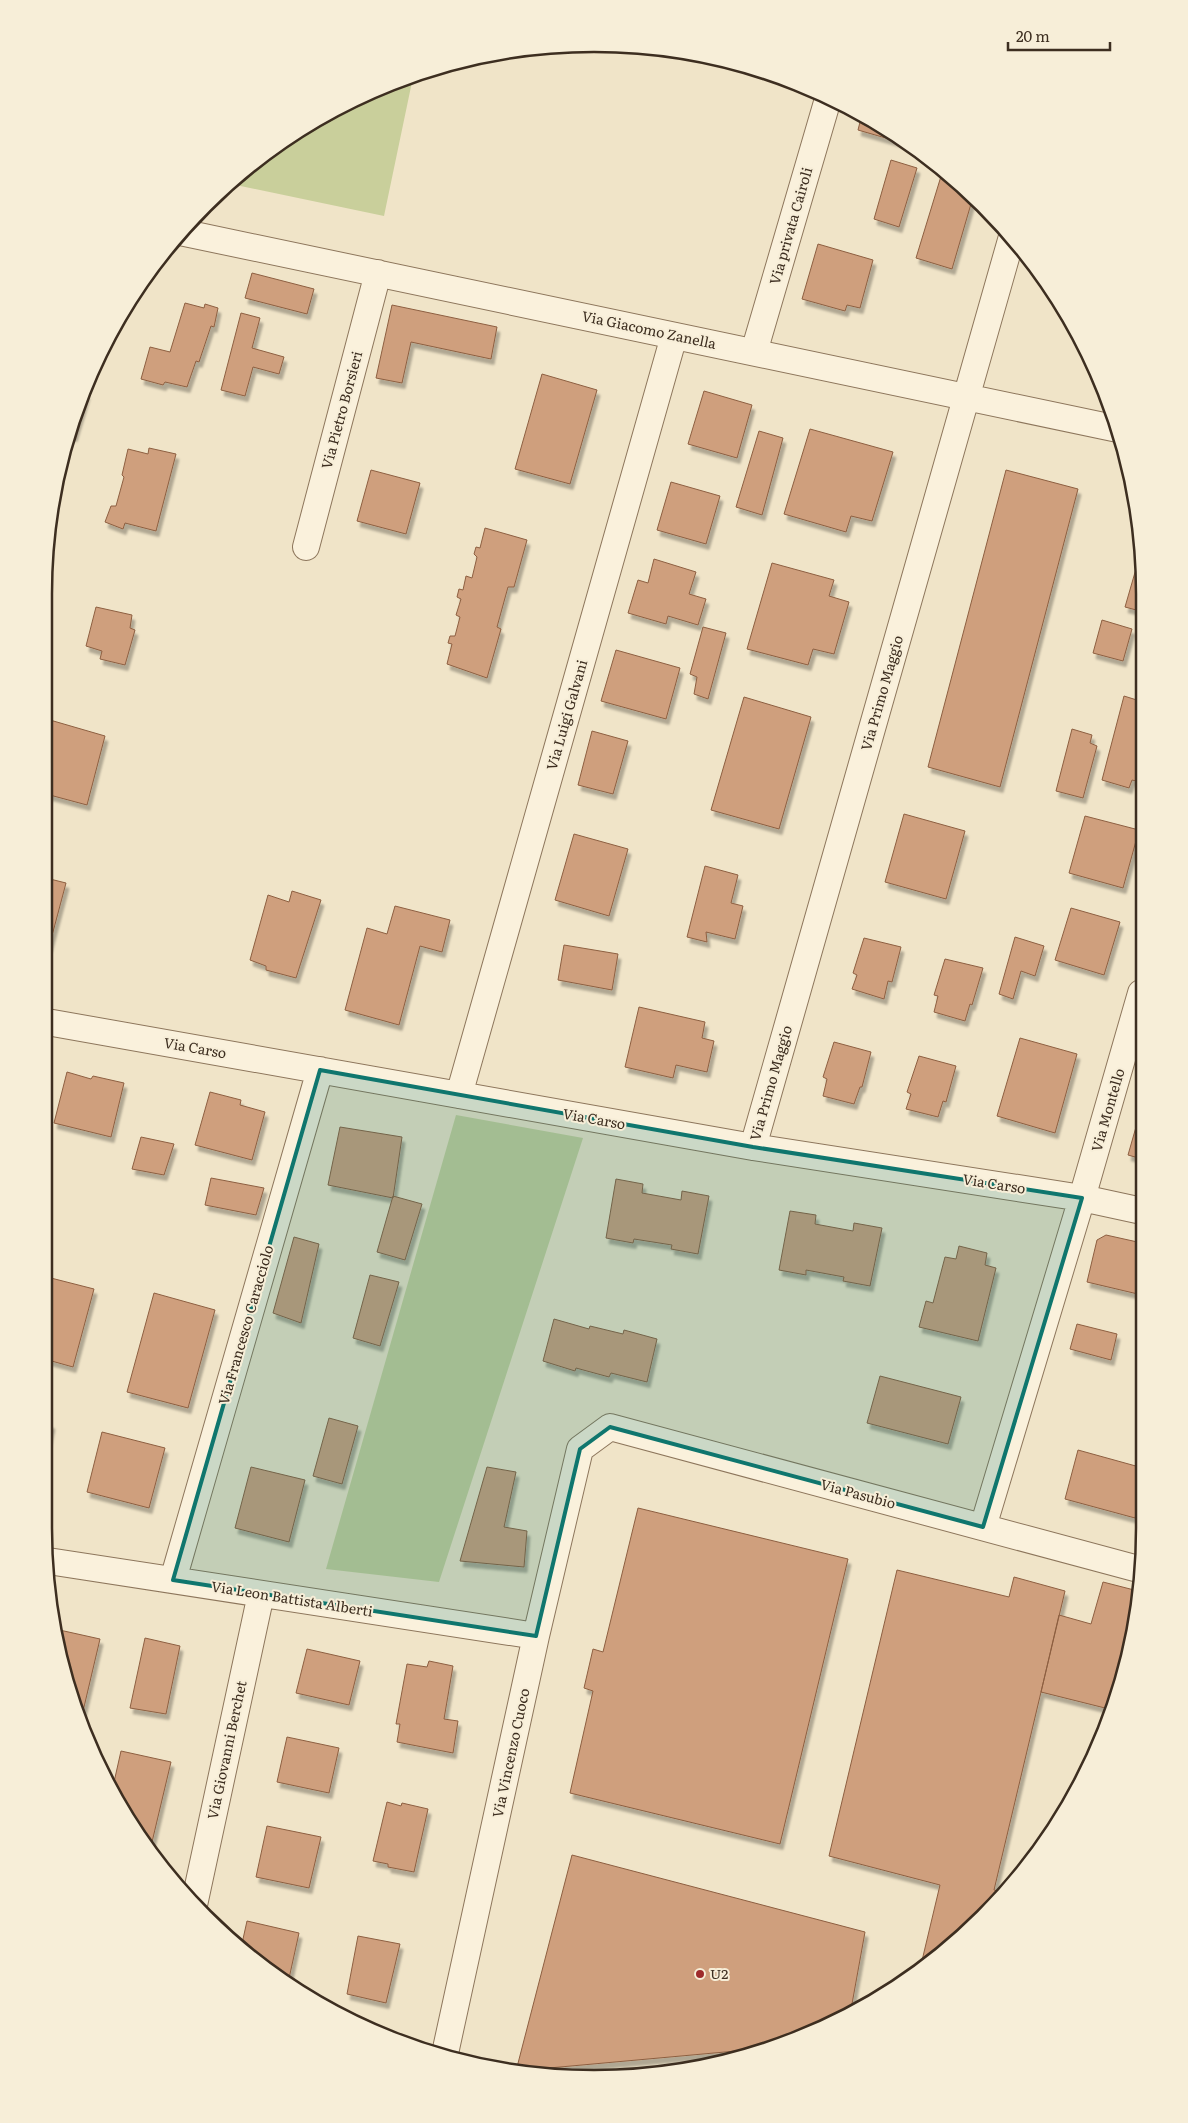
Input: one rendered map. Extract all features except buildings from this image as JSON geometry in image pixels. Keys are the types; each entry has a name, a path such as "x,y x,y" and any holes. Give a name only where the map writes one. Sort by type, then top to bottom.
{"street":[{"name":"Via privata Cairoli","path":"754,352 826,105"},
{"name":"Via Giacomo Zanella","path":"190,234 1109,427"},
{"name":"Via Primo Maggio","path":"753,1147 1010,247"},
{"name":"Via Pietro Borsieri","path":"306,547 378,274"},
{"name":"Via Luigi Galvani","path":"459,1095 674,336"},
{"name":"Via Montello","path":"983,1527 1082,1198 1136,1010"},
{"name":"Via Carso","path":"52,1023 753,1147 1082,1198 1136,1210"},
{"name":"Via Francesco Caracciolo","path":"173,1580 320,1070"},
{"name":"Via Pasubio","path":"580,1449 610,1427 1134,1568"},
{"name":"Via Vincenzo Cuoco","path":"446,2050 536,1636 580,1449"},
{"name":"Via Leon Battista Alberti","path":"54,1563 536,1636"},
{"name":"Via Giovanni Berchet","path":"196,1896 261,1594"}],"highlighted area":[{"path":"320,1070 753,1147 1082,1198 983,1527 610,1427 580,1449 536,1636 173,1580"}],"green space":[{"path":"411,84 384,216 239,186 264,164 323,125 355,108"},
{"path":"456,1115 583,1138 439,1582 326,1569"}],"place":[{"name":"U2","path":"700,1974"}]}
